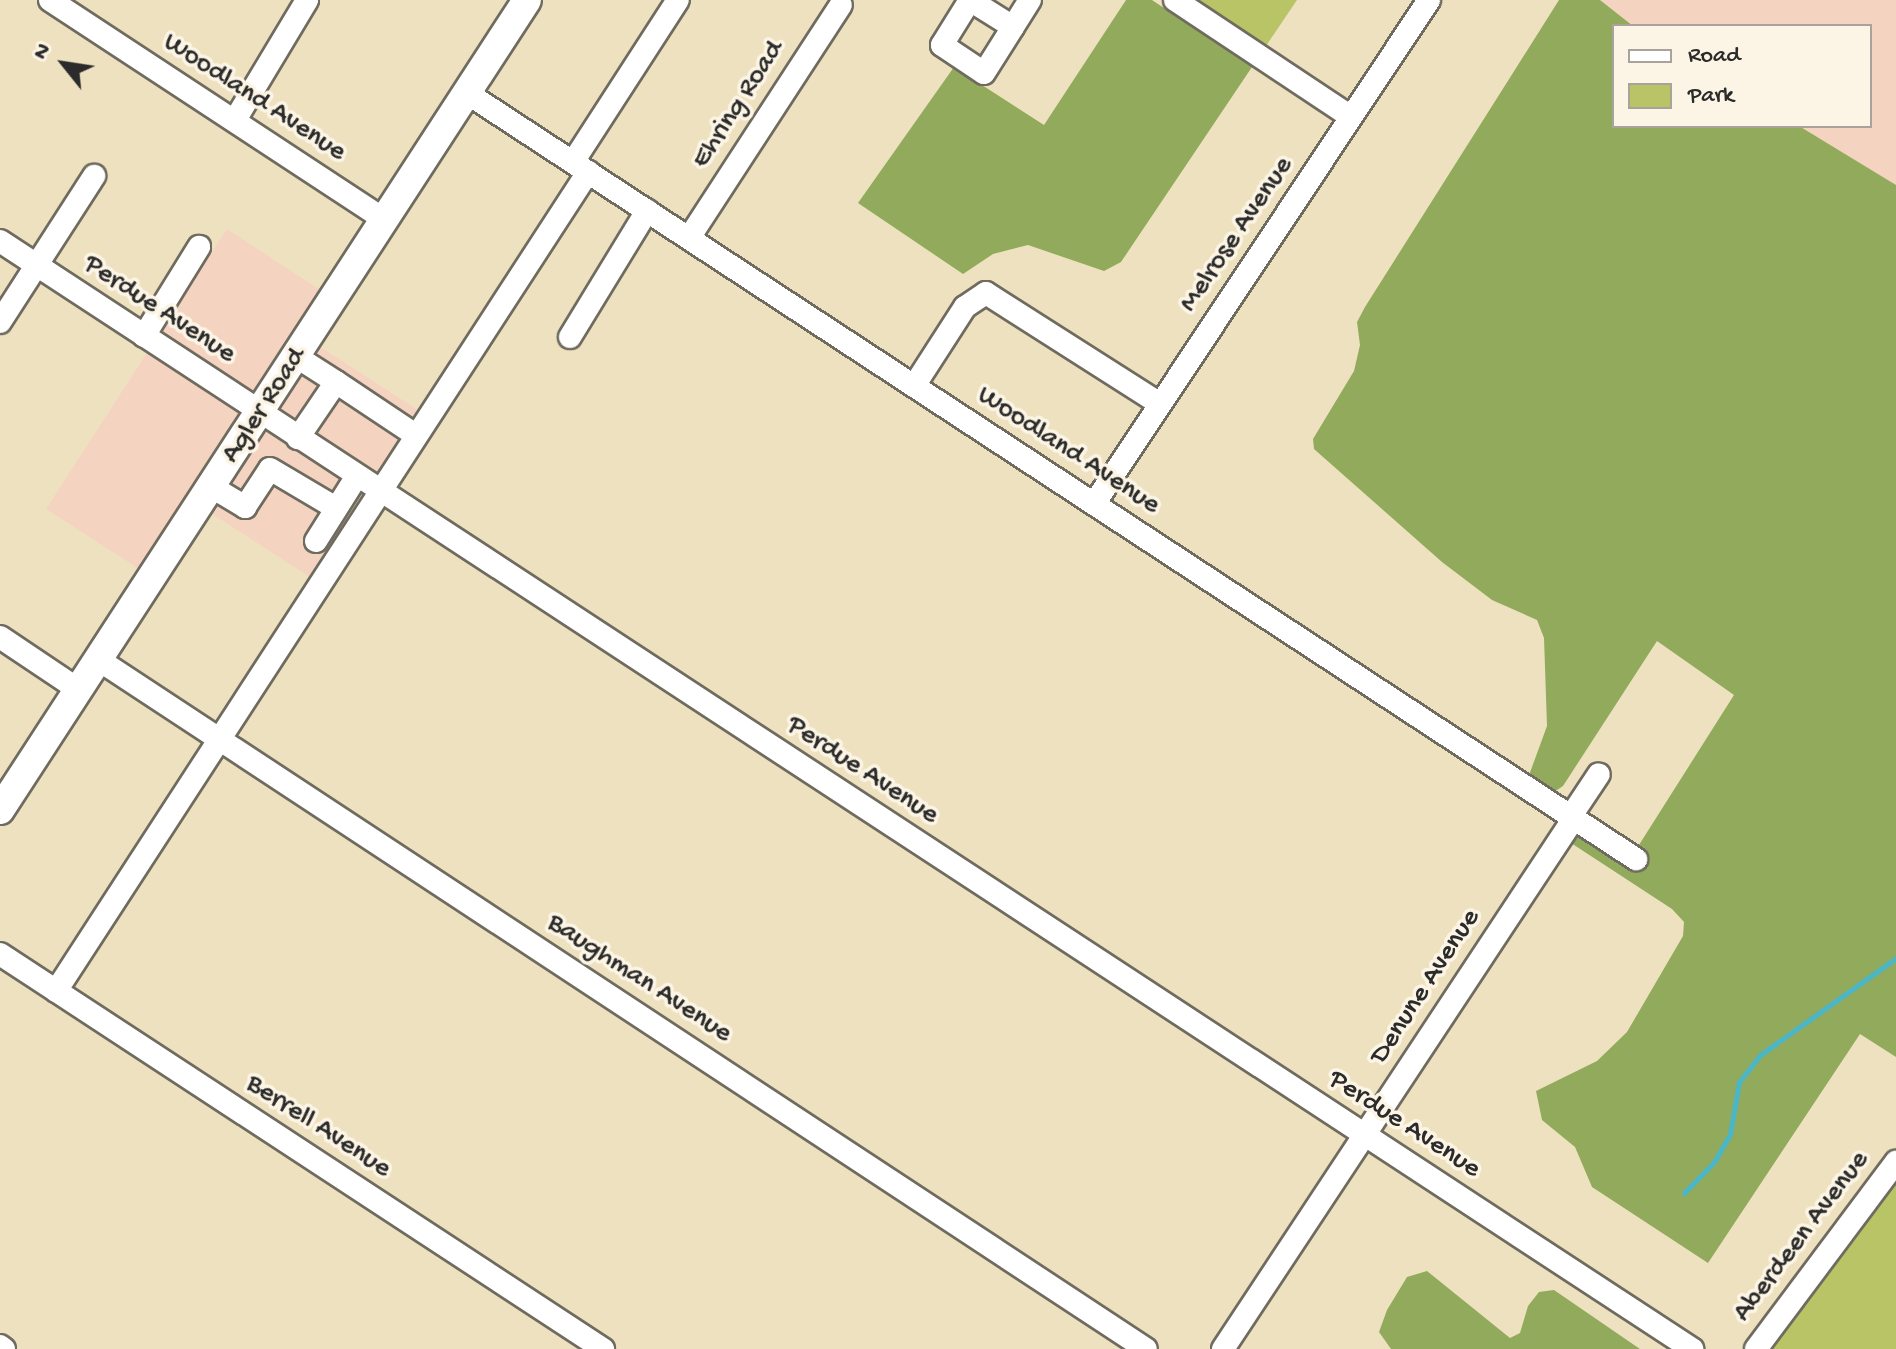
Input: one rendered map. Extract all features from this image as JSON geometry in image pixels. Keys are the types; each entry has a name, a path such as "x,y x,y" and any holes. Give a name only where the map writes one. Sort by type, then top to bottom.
{"main road":[{"name":"Agler Road","path":"0,810 527,0"}],"street":[{"name":"Woodland Avenue","path":"50,0 385,220"},
{"path":"235,120 307,0"},
{"path":"56,991 217,736 414,434 581,167 678,0"},
{"path":"1013,27 1030,0"},
{"path":"1175,0 1351,117"},
{"name":"Melrose Avenue","path":"1094,504 1429,0"},
{"name":"Ehring Road","path":"689,238 841,5"},
{"name":"Woodland Avenue","path":"467,93 1636,859"},
{"path":"0,322 94,176"},
{"path":"570,337 647,211"},
{"name":"Perdue Avenue","path":"0,241 1692,1349"},
{"path":"144,336 199,247"},
{"path":"914,386 965,307 986,293 1160,404"},
{"path":"297,357 414,434"},
{"path":"298,438 336,382"},
{"path":"212,487 245,507 270,469 336,508"},
{"path":"316,541 357,476"},
{"path":"0,637 79,690"},
{"name":"Baughman Avenue","path":"99,660 1146,1349"},
{"name":"Denune Avenue","path":"1223,1349 1599,774"},
{"name":"Berrell Avenue","path":"0,954 603,1349"},
{"name":"Aberdeen Avenue","path":"1756,1349 1896,1162"}],"shaded area":[{"path":"1600,0 1896,0 1896,185 1802,128 1872,128 1872,24 1630,24"},
{"path":"227,229 331,297 305,337 427,416 319,583 200,506 153,578 46,509"}],"green space":[{"path":"1126,0 1152,0 1252,67 1121,262 1104,271 1028,245 993,254 963,274 858,203 954,67 1044,125"},
{"path":"1193,0 1297,0 1264,49"},
{"path":"1559,0 1600,0 1630,24 1612,24 1612,128 1802,128 1896,185 1896,1057 1860,1034 1708,1263 1592,1187 1575,1147 1542,1120 1536,1091 1597,1061 1627,1032 1683,936 1684,922 1672,909 1571,843 1574,830 1632,856 1734,695 1657,641 1563,786 1551,794 1528,778 1547,726 1544,638 1537,620 1492,600 1442,562 1314,449 1313,439 1354,371 1360,345 1357,322"},
{"path":"1896,1169 1896,1349 1772,1349 1818,1273"},
{"path":"1427,1271 1510,1338 1520,1333 1528,1306 1539,1292 1554,1290 1640,1349 1391,1349 1379,1332 1387,1310 1407,1277"}],"waterway":[{"path":"1684,1193 1714,1162 1730,1134 1739,1082 1760,1055 1896,958"}]}
